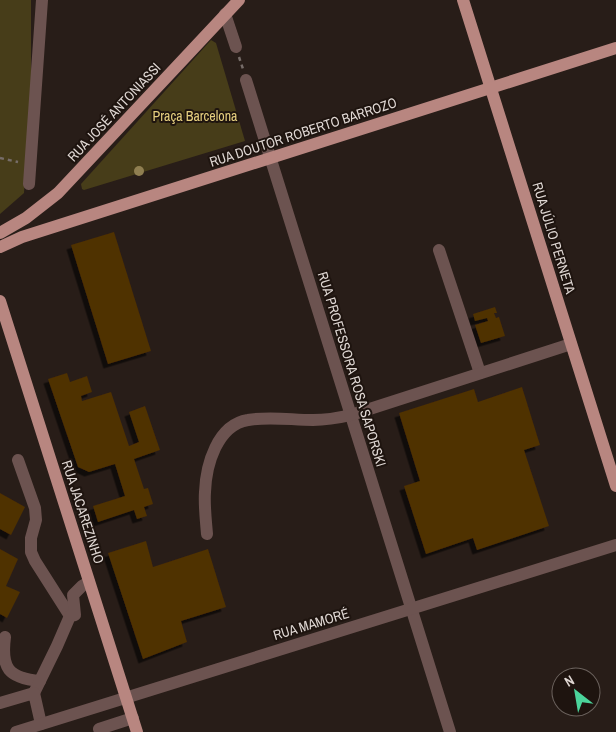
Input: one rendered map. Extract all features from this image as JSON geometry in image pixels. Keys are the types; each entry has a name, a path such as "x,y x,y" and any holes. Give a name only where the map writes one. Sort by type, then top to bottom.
{"main road":[{"name":"RUA JOSÉ ANTONIASSI","path":"0,232 26,218 58,193 238,0"},
{"name":"RUA JÚLIO PERNETA","path":"463,0 616,486"},
{"name":"RUA DOUTOR ROBERTO BARROZO","path":"0,247 22,237 616,48"},
{"name":"RUA JACAREZINHO","path":"0,301 137,732"}],"street":[{"path":"29,184 42,0"},
{"path":"226,14 236,47"},
{"name":"RUA PROFESSORA ROSA SAPORSKI","path":"246,80 450,732"},
{"path":"439,250 480,373"},
{"path":"207,534 205,492 210,458 222,435 234,425 246,420 261,418 314,420 351,415 571,344"},
{"path":"18,460 35,508 36,520 31,538 31,552 70,616"},
{"name":"RUA MAMORÉ","path":"16,732 616,545"},
{"path":"40,724 34,693 70,616 75,615 73,595 82,586 90,582"},
{"path":"5,637 3,656 6,665 24,679 40,681"},
{"path":"0,703 34,693"},
{"path":"92,708 100,730 133,718"}],"path":[{"path":"236,47 246,80"},
{"path":"0,158 30,165"}],"green space":[{"path":"0,0 31,0 31,90 24,193 0,214"},
{"name":"Praça Barcelona","path":"211,40 216,43 245,141 84,190 82,189 81,184"}],"building":[{"path":"114,232 151,351 108,364 71,245"},
{"path":"495,307 497,313 494,313 496,318 499,317 505,336 481,343 475,325 488,321 487,318 475,321 473,314"},
{"path":"67,373 70,382 87,376 92,392 81,396 82,401 111,392 129,446 139,442 129,412 145,406 160,450 134,459 144,489 148,488 153,504 144,507 147,516 137,519 134,510 98,522 93,506 125,496 115,464 89,472 78,467 48,379"},
{"path":"522,387 540,445 524,450 549,526 477,550 473,538 426,554 404,486 420,481 399,413 474,389 478,402"},
{"path":"0,493 25,507 11,535 0,529"},
{"path":"146,541 153,567 208,549 226,607 181,621 187,642 143,659 108,553"},
{"path":"0,549 18,559 6,586 20,592 7,618 0,614"}]}
